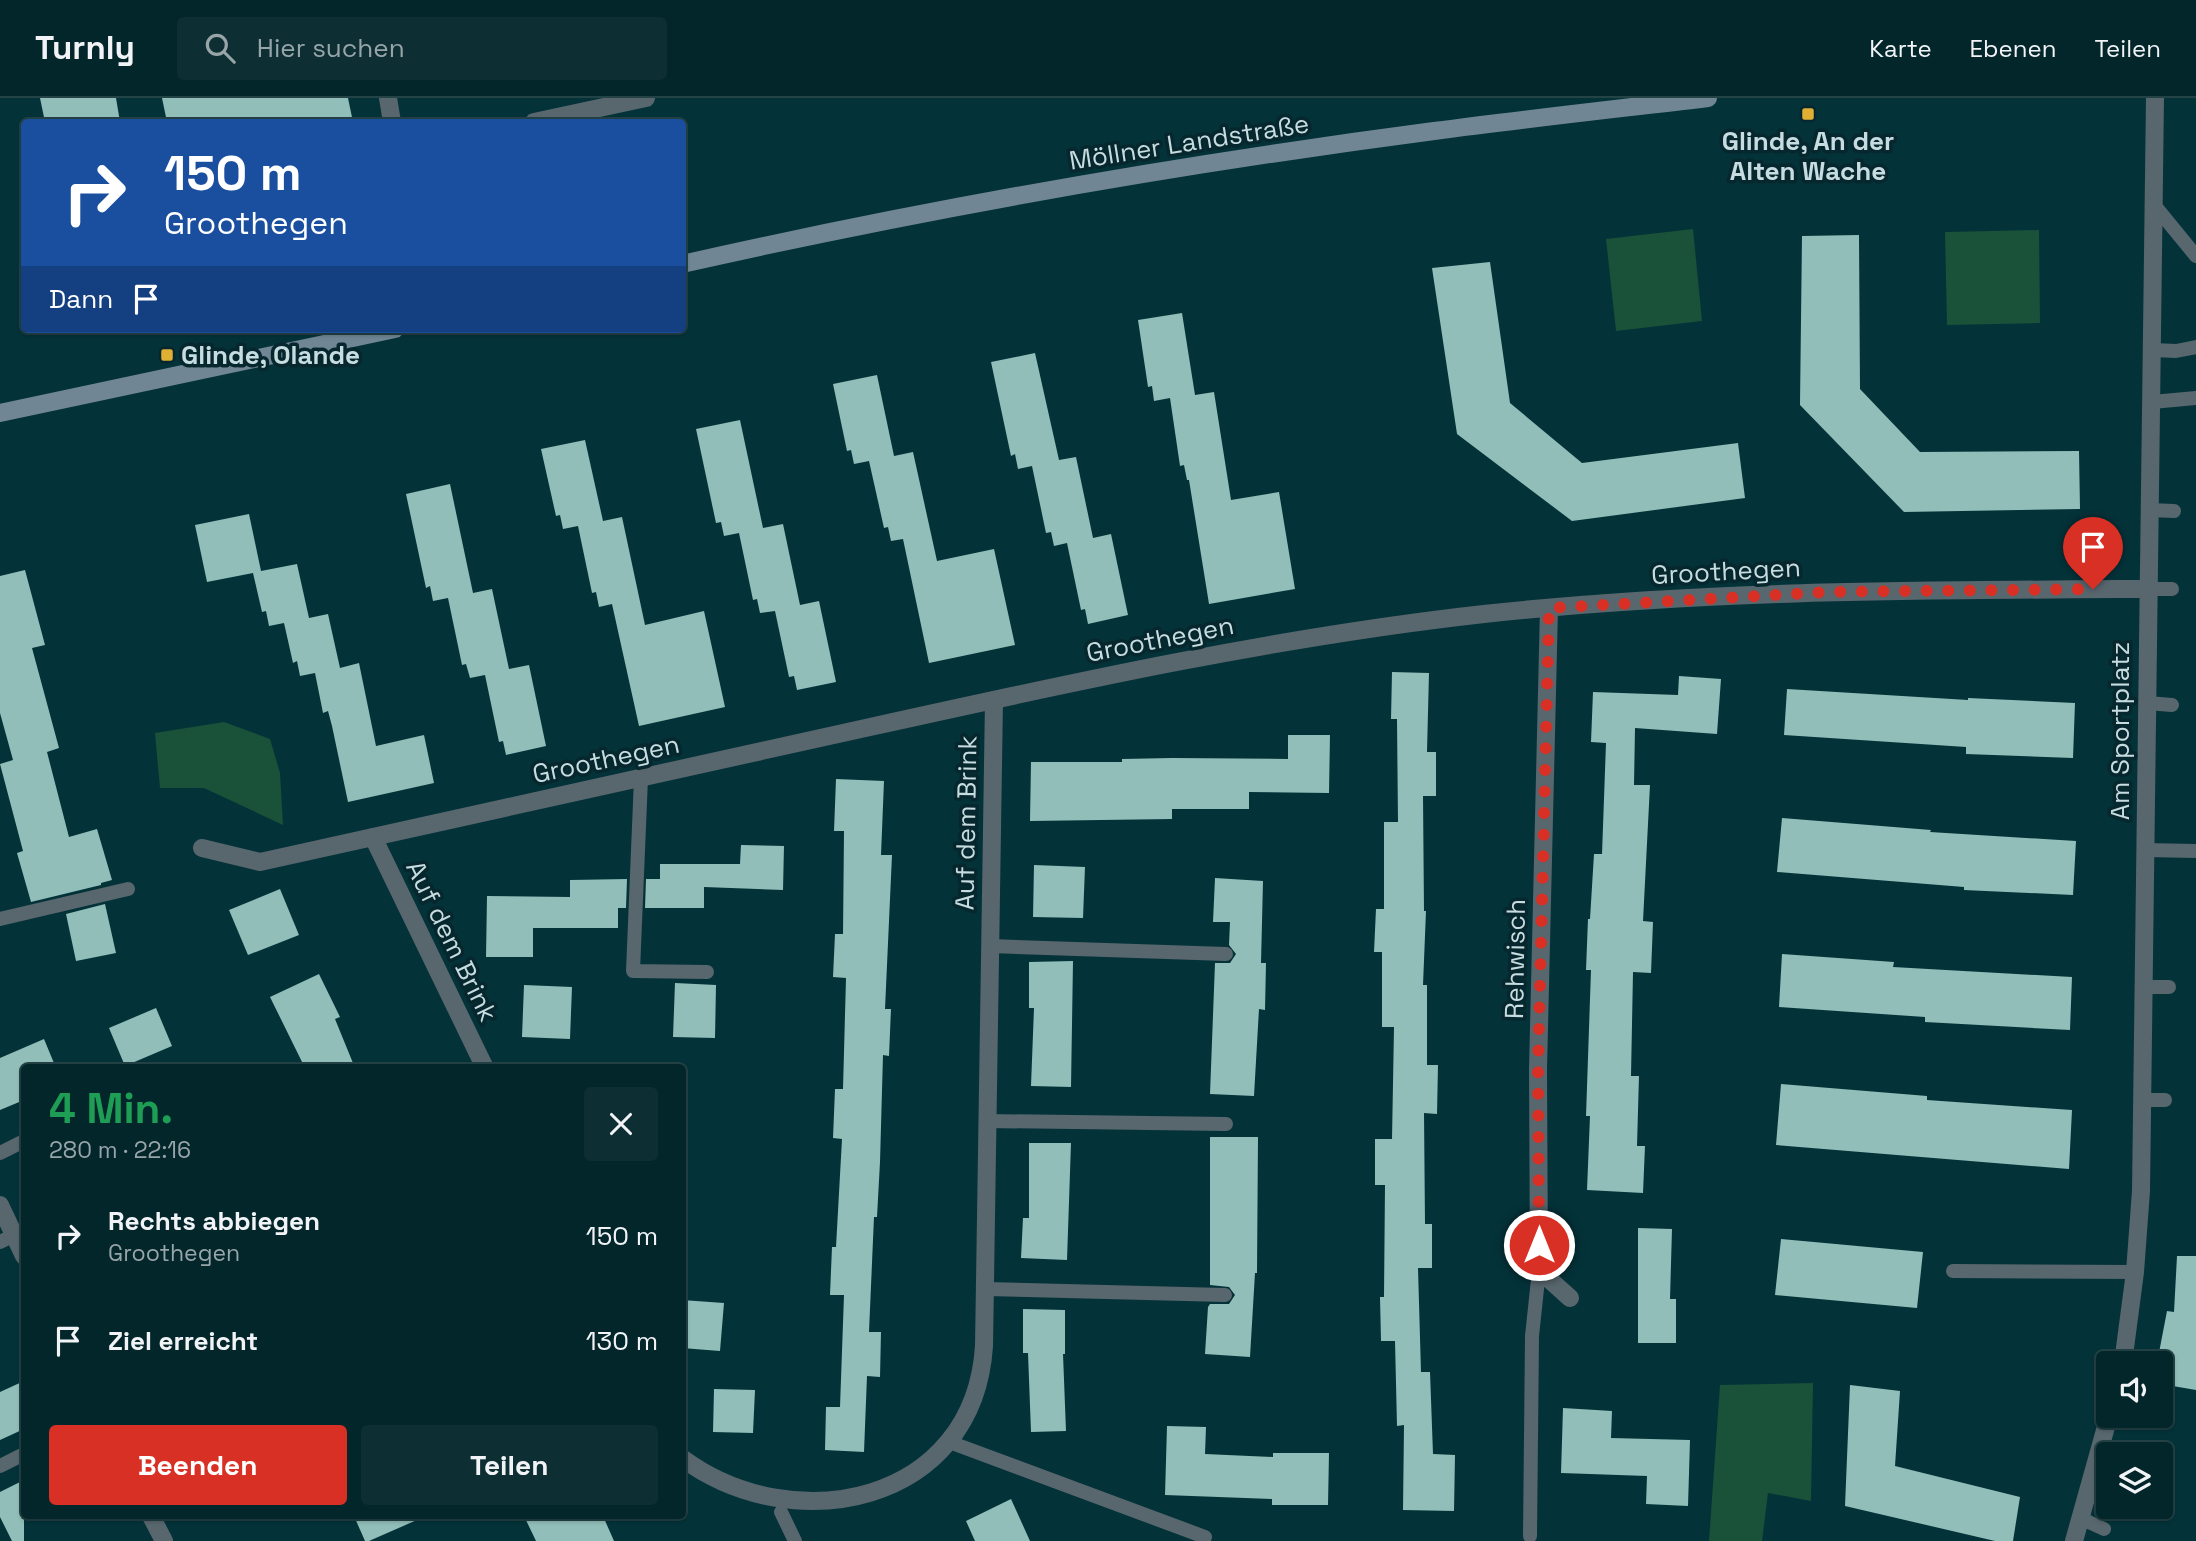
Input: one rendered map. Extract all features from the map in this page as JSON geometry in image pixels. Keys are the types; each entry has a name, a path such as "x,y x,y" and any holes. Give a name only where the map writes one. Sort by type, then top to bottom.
{"main road":[{"name":"Möllner Landstraße","path":"686,263 1101,181 1433,131 1708,98"},
{"path":"0,413 376,333"}],"street":[{"path":"388,98 392,119"},
{"path":"548,119 646,98"},
{"name":"Am Sportplatz","path":"2124,1351 2141,1191 2155,98"},
{"name":"Groothegen","path":"202,848 260,862 994,700 1242,649 1480,615 1549,608 1826,592 2147,589"},
{"name":"Rehwisch","path":"1539,1270 1538,1069 1549,608"},
{"name":"Auf dem Brink","path":"686,1462 703,1478 726,1493 757,1507 803,1515 833,1514 878,1502 918,1479 952,1443 972,1406 981,1376 984,1346 994,700"},
{"name":"Auf dem Brink","path":"373,837 483,1064"},
{"path":"0,1205 7,1238 21,1253"},
{"path":"1539,1270 1570,1298"},
{"path":"2074,1541 2096,1464"},
{"path":"153,1519 164,1541"}],"lane":[{"path":"2155,206 2196,256"},
{"path":"2153,350 2176,351 2196,347"},
{"path":"2152,402 2196,398"},
{"path":"2149,510 2174,511"},
{"path":"2147,589 2172,589"},
{"path":"2147,703 2172,705"},
{"path":"641,778 633,971 707,972"},
{"path":"2146,850 2196,850"},
{"path":"0,919 128,889"},
{"name":"Auf dem Brink","path":"990,946 1226,954"},
{"path":"2144,987 2169,987"},
{"path":"2142,1100 2165,1100"},
{"path":"987,1121 1227,1124"},
{"path":"0,1153 21,1143"},
{"path":"1530,1535 1532,1336 1539,1270"},
{"path":"1953,1271 2134,1272"},
{"path":"985,1289 1225,1295"},
{"path":"952,1443 1205,1537"},
{"path":"0,1466 21,1456"},
{"path":"781,1512 795,1541"},
{"path":"2080,1518 2105,1529"}],"green space":[{"path":"1693,229 1702,321 1616,331 1606,239"},
{"path":"2039,230 2040,323 1947,325 1945,232"},
{"path":"224,722 270,739 280,773 283,825 204,788 160,788 155,733"},
{"path":"1813,1383 1811,1501 1768,1493 1762,1541 1709,1541 1720,1385"}],"building":[{"path":"40,98 116,98 120,119 44,119"},
{"path":"162,98 348,98 352,119 166,119"},
{"path":"1859,235 1860,389 1920,452 2079,451 2080,509 1904,512 1800,405 1802,236"},
{"path":"1490,262 1510,403 1582,463 1738,443 1745,498 1572,521 1457,434 1432,268"},
{"path":"1182,313 1195,395 1214,392 1231,500 1279,492 1295,589 1209,604 1189,480 1184,465 1180,466 1170,398 1154,401 1152,386 1148,387 1138,320"},
{"path":"1035,353 1059,460 1076,457 1093,538 1111,534 1128,615 1088,624 1085,609 1081,610 1067,543 1054,546 1051,532 1046,533 1032,466 1018,469 1015,454 1011,456 991,362"},
{"path":"877,375 894,456 913,452 937,561 994,549 1015,645 929,663 903,539 891,541 888,527 884,528 869,461 854,464 851,450 847,451 833,384"},
{"path":"740,420 763,528 783,524 800,605 819,601 836,682 797,690 794,676 789,677 775,611 760,613 757,599 753,600 739,533 724,536 721,522 716,523 696,429"},
{"path":"585,440 603,521 622,517 645,625 704,611 725,707 639,726 612,604 599,607 596,592 592,593 578,526 563,529 560,515 556,516 541,449"},
{"path":"450,484 473,593 492,589 509,669 529,665 546,746 506,755 503,741 499,742 485,675 470,678 466,664 462,665 448,598 433,601 430,586 426,588 406,494"},
{"path":"249,514 261,571 297,564 309,618 328,614 340,668 359,663 376,746 424,735 434,783 348,802 332,726 328,711 323,713 315,673 300,676 297,661 293,663 284,623 269,626 266,611 262,612 253,573 207,582 195,525"},
{"path":"25,570 45,645 32,648 59,748 47,752 69,837 97,829 112,880 31,902 17,853 23,851 0,764 13,760 0,713 0,576"},
{"path":"1392,672 1429,673 1427,752 1436,752 1436,796 1423,796 1426,911 1423,985 1427,985 1427,1065 1438,1065 1437,1114 1424,1113 1425,1224 1432,1224 1432,1268 1418,1268 1421,1372 1430,1372 1433,1454 1455,1455 1454,1511 1403,1510 1404,1425 1397,1426 1395,1341 1381,1341 1380,1297 1384,1297 1385,1185 1375,1185 1375,1139 1392,1139 1394,1027 1382,1027 1382,952 1374,952 1376,909 1384,909 1384,822 1398,822 1397,719 1391,719"},
{"path":"1679,676 1721,679 1717,734 1635,728 1634,785 1650,785 1643,921 1653,922 1651,973 1633,972 1631,1076 1639,1076 1637,1146 1645,1146 1643,1193 1587,1190 1590,1116 1586,1116 1591,970 1586,970 1588,919 1594,854 1602,854 1606,743 1591,742 1593,692 1678,695"},
{"path":"1787,689 1968,700 2075,703 2073,758 1966,754 1966,747 1784,735"},
{"path":"1288,735 1330,735 1329,793 1249,792 1249,809 1172,809 1172,819 1030,821 1031,762 1122,762 1122,759 1172,758 1288,759"},
{"path":"836,779 884,781 881,855 892,855 885,1009 891,1009 889,1056 883,1055 880,1162 877,1217 874,1217 869,1332 881,1332 880,1377 867,1376 864,1452 825,1450 826,1407 840,1407 844,1295 830,1295 832,1247 836,1247 842,1139 833,1138 835,1089 843,1089 846,978 833,977 835,934 843,934 844,831 834,831"},
{"path":"1782,818 1931,830 1930,832 2076,841 2073,895 1964,890 1964,887 1777,872"},
{"path":"741,845 784,846 783,890 704,887 704,908 645,908 646,879 660,879 660,864 740,864"},
{"path":"1034,865 1085,867 1083,918 1033,917"},
{"path":"1215,878 1263,881 1261,963 1266,963 1265,1010 1259,1009 1254,1096 1210,1094 1215,963 1230,963 1236,954 1229,945 1230,922 1213,922"},
{"path":"627,879 626,908 618,908 618,928 533,928 533,957 486,957 487,896 570,897 570,880"},
{"path":"280,889 299,935 248,955 229,910"},
{"path":"105,904 116,953 76,961 66,914"},
{"path":"1782,954 1894,962 1893,967 2072,977 2070,1030 1925,1022 1925,1017 1779,1007"},
{"path":"1073,961 1071,1087 1031,1086 1034,1008 1029,1008 1029,962"},
{"path":"319,974 340,1017 335,1019 353,1064 303,1064 270,997"},
{"path":"675,983 716,985 715,1038 673,1037"},
{"path":"524,985 572,987 570,1039 522,1037"},
{"path":"156,1008 172,1046 124,1064 109,1028"},
{"path":"44,1039 54,1064 21,1064 21,1101 0,1110 0,1058"},
{"path":"1781,1084 1927,1096 1927,1100 2072,1110 2069,1169 1776,1145"},
{"path":"1210,1137 1258,1137 1257,1273 1250,1357 1205,1354 1208,1307 1210,1304 1229,1304 1235,1295 1229,1287 1210,1285"},
{"path":"1029,1143 1071,1143 1067,1260 1021,1258 1023,1218 1029,1218"},
{"path":"1638,1228 1672,1229 1670,1299 1676,1299 1676,1343 1638,1343"},
{"path":"1781,1239 1923,1252 1917,1308 1775,1295"},
{"path":"2177,1256 2196,1256 2196,1390 2173,1386 2173,1351 2159,1351 2167,1311 2174,1312"},
{"path":"686,1300 724,1303 720,1351 686,1348"},
{"path":"1023,1309 1065,1310 1063,1354 1066,1431 1031,1432 1028,1353 1023,1353"},
{"path":"21,1382 21,1430 0,1440 0,1392"},
{"path":"1850,1385 1900,1391 1895,1466 2020,1497 2013,1541 1995,1541 1845,1506"},
{"path":"714,1389 755,1390 753,1433 713,1432"},
{"path":"1563,1408 1612,1411 1611,1438 1690,1440 1688,1506 1646,1504 1647,1476 1561,1473"},
{"path":"1167,1426 1206,1427 1205,1454 1273,1457 1273,1453 1329,1453 1328,1505 1272,1505 1272,1499 1165,1495"},
{"path":"21,1482 24,1541 12,1541 0,1517 0,1492"},
{"path":"1011,1499 1030,1541 975,1541 966,1521"},
{"path":"355,1519 419,1519 369,1541 365,1541"},
{"path":"525,1519 604,1519 614,1541 536,1541"}],"place":[{"name":"Glinde, An der Alten Wache","path":"1808,114"},
{"name":"Glinde, Olande","path":"167,355"}],"route":[{"path":"1539,1245 1538,1069 1549,608 1826,592 2093,589"}]}
